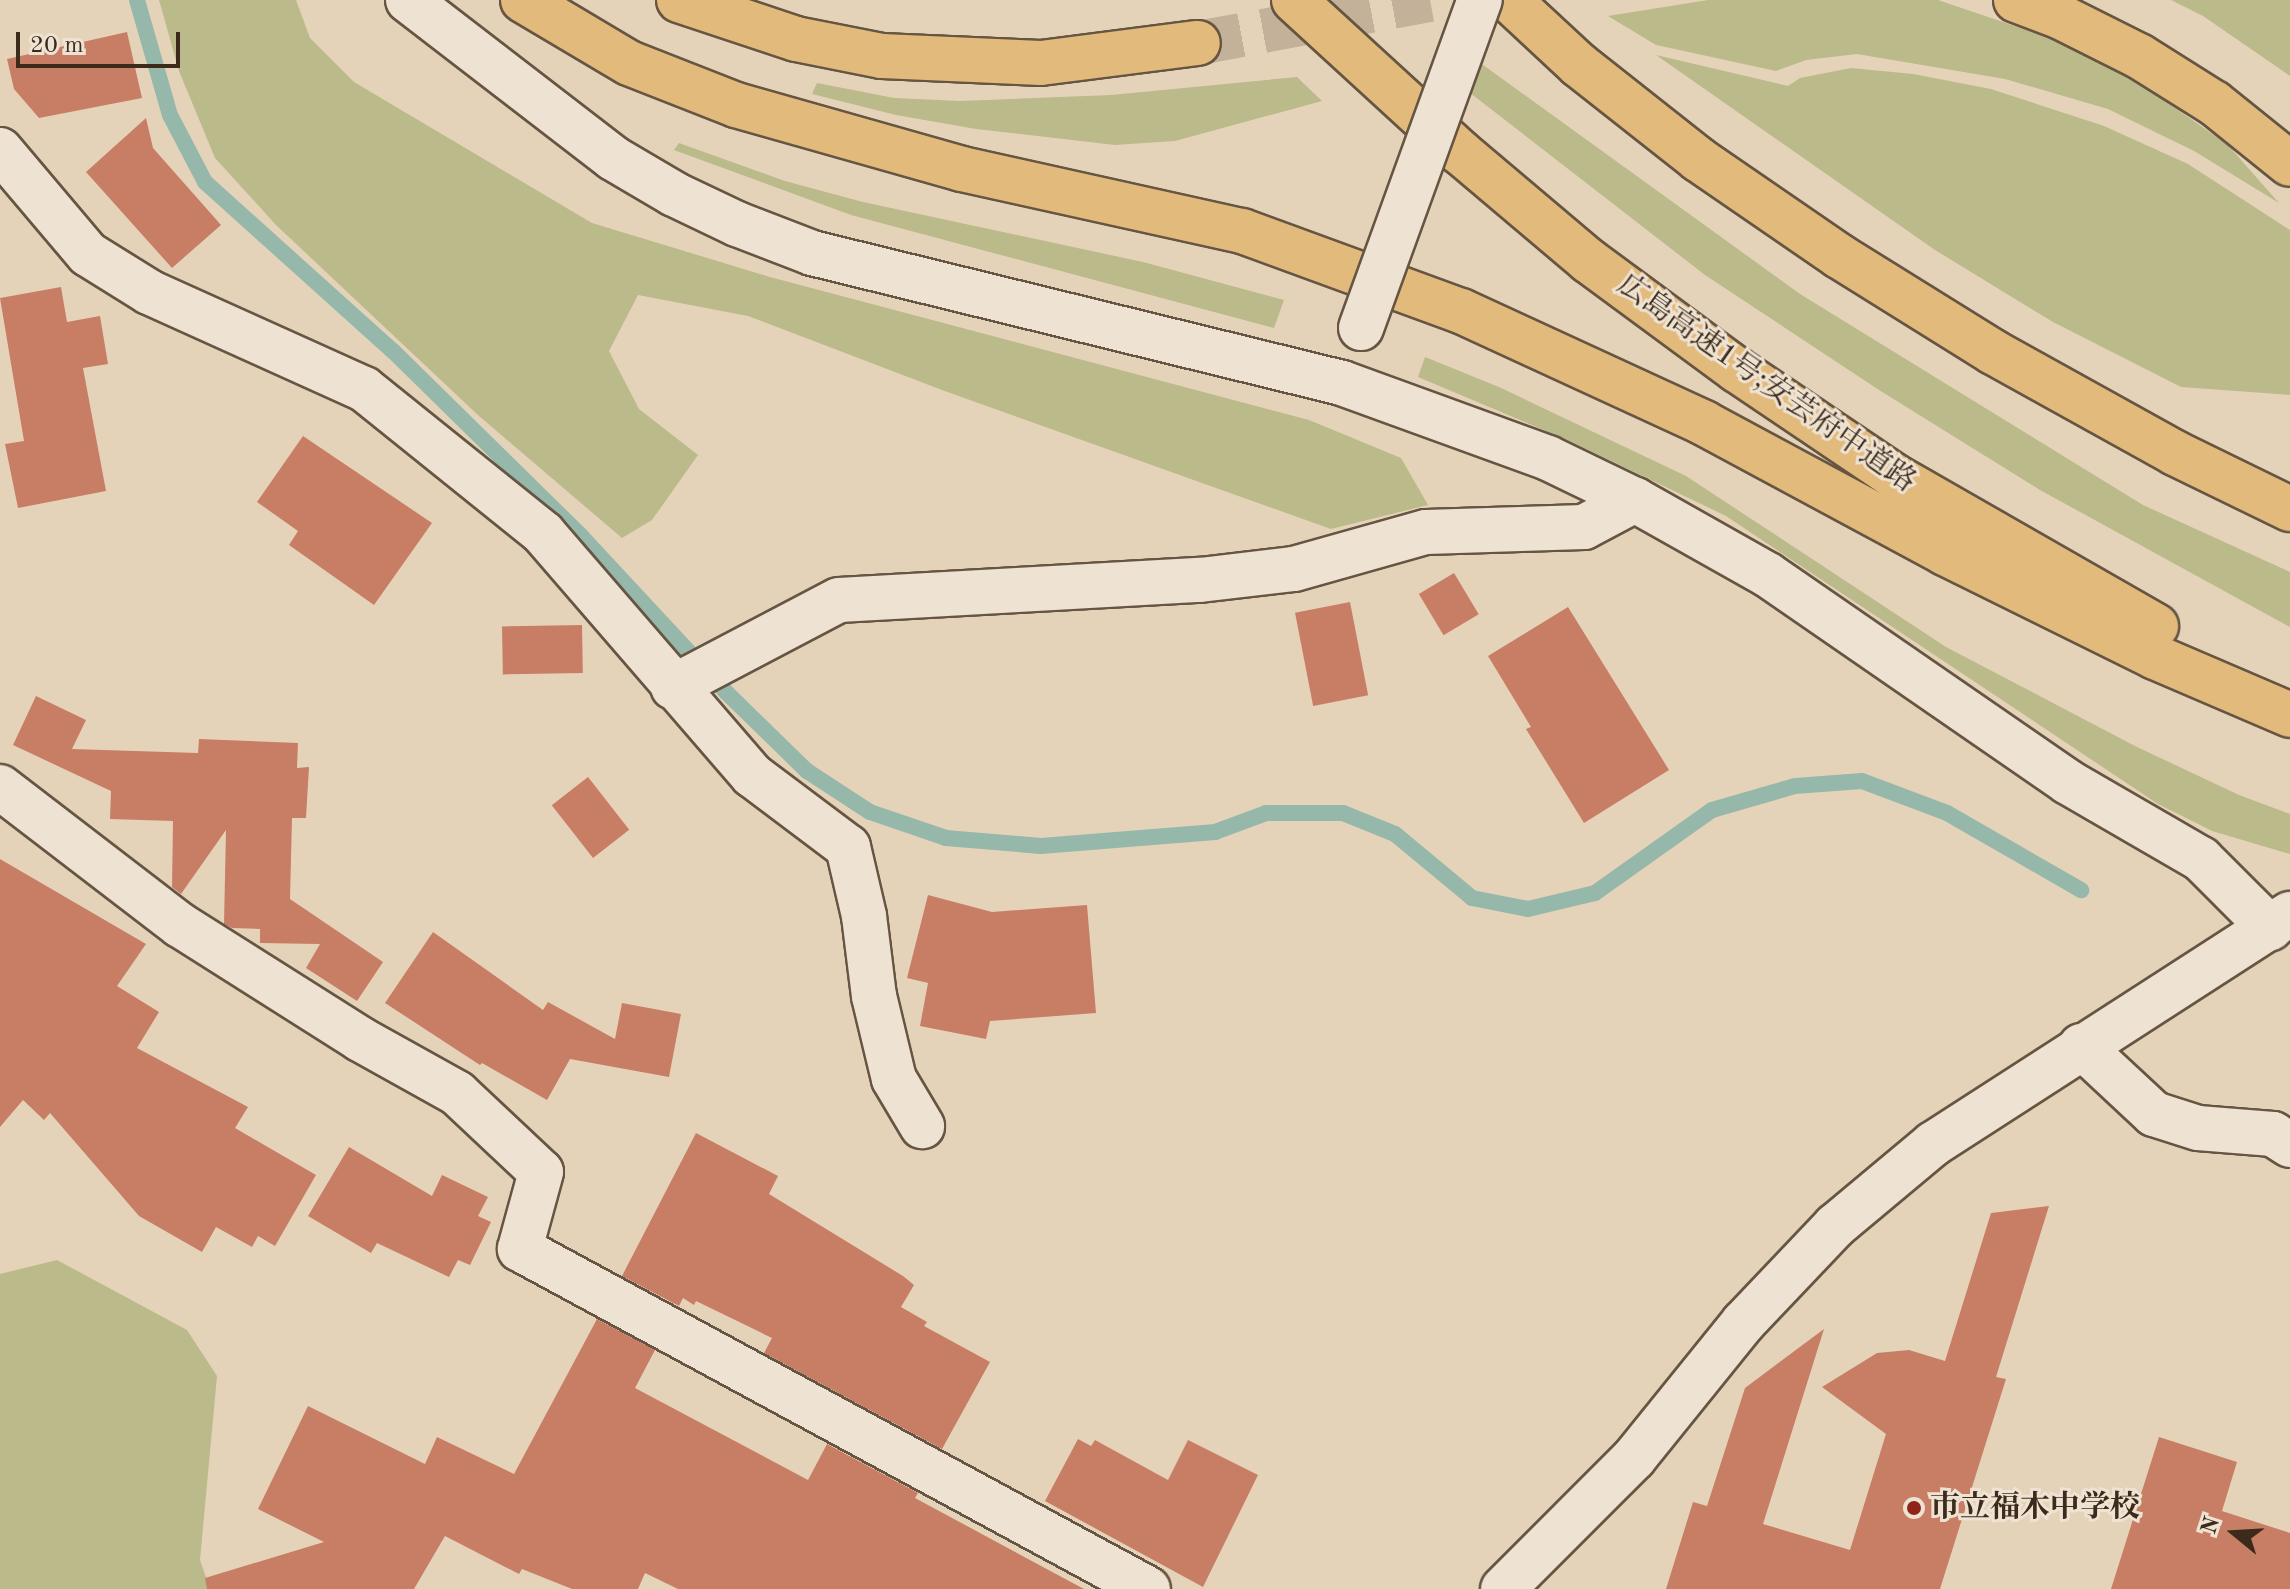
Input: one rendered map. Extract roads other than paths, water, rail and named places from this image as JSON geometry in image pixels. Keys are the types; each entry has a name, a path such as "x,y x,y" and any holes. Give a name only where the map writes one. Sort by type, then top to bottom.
{"highway":[{"path":"523,0 629,63 736,105 962,169 1242,231 1461,311 1704,423 1945,553 2155,657 2290,715"},
{"path":"679,0 796,39 913,58 1041,63 1198,43"},
{"name":"広島高速1号;安芸府中道路","path":"1294,0 1484,173 1589,261 1737,370 1894,476 2059,573 2230,666 2290,693"},
{"path":"1509,0 1579,65 1698,159 1839,256 1993,352 2175,453 2290,509"},
{"path":"2016,0 2061,17 2139,56 2214,103 2290,164"}],"street":[{"path":"408,0 613,158 674,194 737,224 812,253 1342,383 1548,458 1635,500 1768,575 2068,782 2201,859 2280,921 2081,1046 1933,1144 1835,1226 1743,1323 1634,1458 1503,1589"},
{"path":"1342,383 1480,0"},
{"path":"0,150 88,254 149,292 364,389 543,533 752,775 848,847 864,916 874,996 894,1079 922,1126"},
{"path":"673,687 839,600 1200,580 1263,573 1294,569 1426,532 1584,527 1635,500"},
{"path":"0,787 180,925 360,1039 457,1093 541,1172 520,1249 1148,1589"},
{"path":"2081,1046 2154,1114 2198,1128 2273,1134 2290,1145"}],"waterway":[{"path":"137,0 170,115 205,182 393,351 582,537 727,693 807,771 870,812 946,838 1041,846 1215,832 1266,813 1343,813 1395,834 1472,898 1528,909 1595,893 1712,810 1795,786 1862,781 1947,813 2081,890"}],"tunnel":[{"path":"1198,43 1430,0"}],"place":[{"name":"市立福木中学校","path":"1914,1508"}]}
